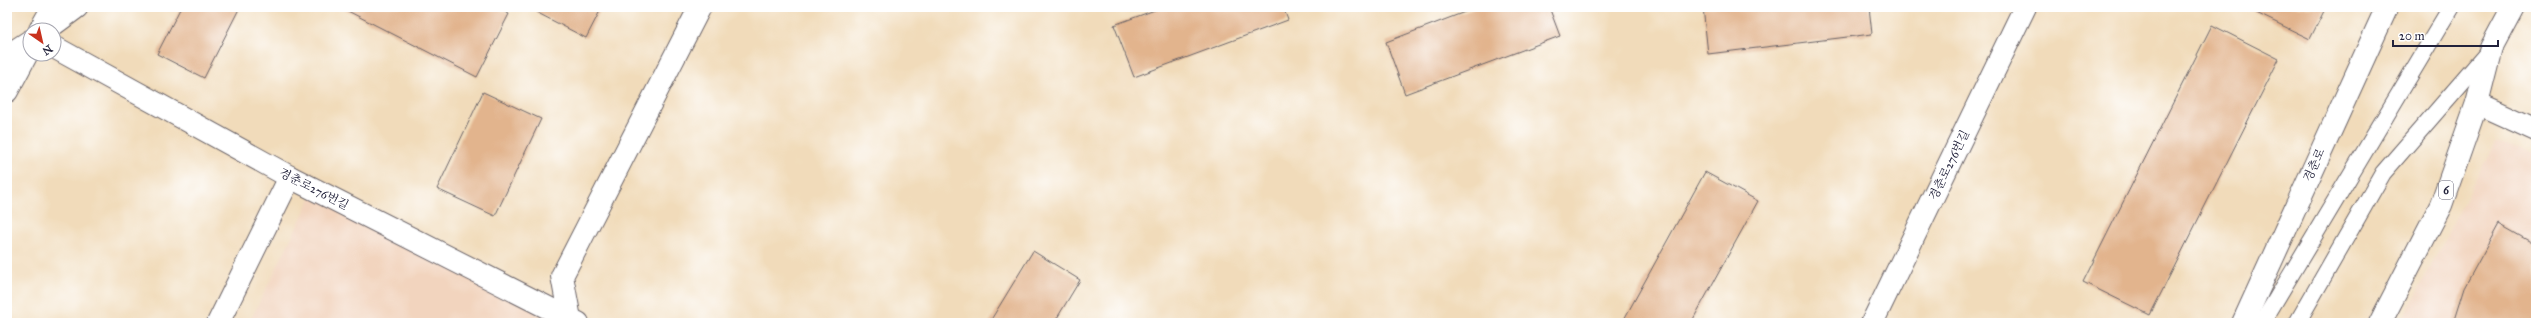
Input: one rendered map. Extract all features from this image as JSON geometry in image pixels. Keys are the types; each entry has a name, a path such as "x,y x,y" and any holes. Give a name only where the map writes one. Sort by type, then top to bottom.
{"street":[{"path":"45,22 53,7"},
{"path":"57,22 77,7"},
{"path":"574,321 562,276 700,7"},
{"name":"경춘로276번길","path":"1872,323 2025,7"},
{"name":"경춘로","path":"2243,323 2387,7"},
{"name":"6","path":"2380,323 2441,204 2477,103 2492,48 2513,7"},
{"path":"7,56 22,46"},
{"name":"경춘로276번길","path":"62,51 290,177 574,321"},
{"path":"7,91 23,62"},
{"path":"2477,103 2536,130"},
{"path":"218,323 290,177"}],"lane":[{"path":"2262,323 2451,7"},
{"path":"2297,323 2383,173 2492,48"}],"shaded area":[{"path":"2495,142 2536,153 2536,323 2401,323"},
{"path":"317,186 582,323 249,323"}],"building":[{"path":"181,7 240,7 204,78 157,54"},
{"path":"340,7 495,7 509,14 477,77"},
{"path":"539,7 602,7 586,38 536,12"},
{"path":"1163,7 1283,7 1288,20 1134,77 1114,25"},
{"path":"1478,7 1549,7 1560,36 1405,94 1386,42"},
{"path":"1703,7 1869,7 1872,34 1708,54"},
{"path":"2244,7 2326,7 2310,39"},
{"path":"2212,25 2279,59 2150,315 2083,282"},
{"path":"483,92 541,119 495,216 437,189"},
{"path":"1705,172 1758,201 1691,323 1622,323"},
{"path":"2499,224 2536,245 2536,323 2453,323 2464,288"},
{"path":"1033,251 1080,280 1054,323 989,323"}]}
